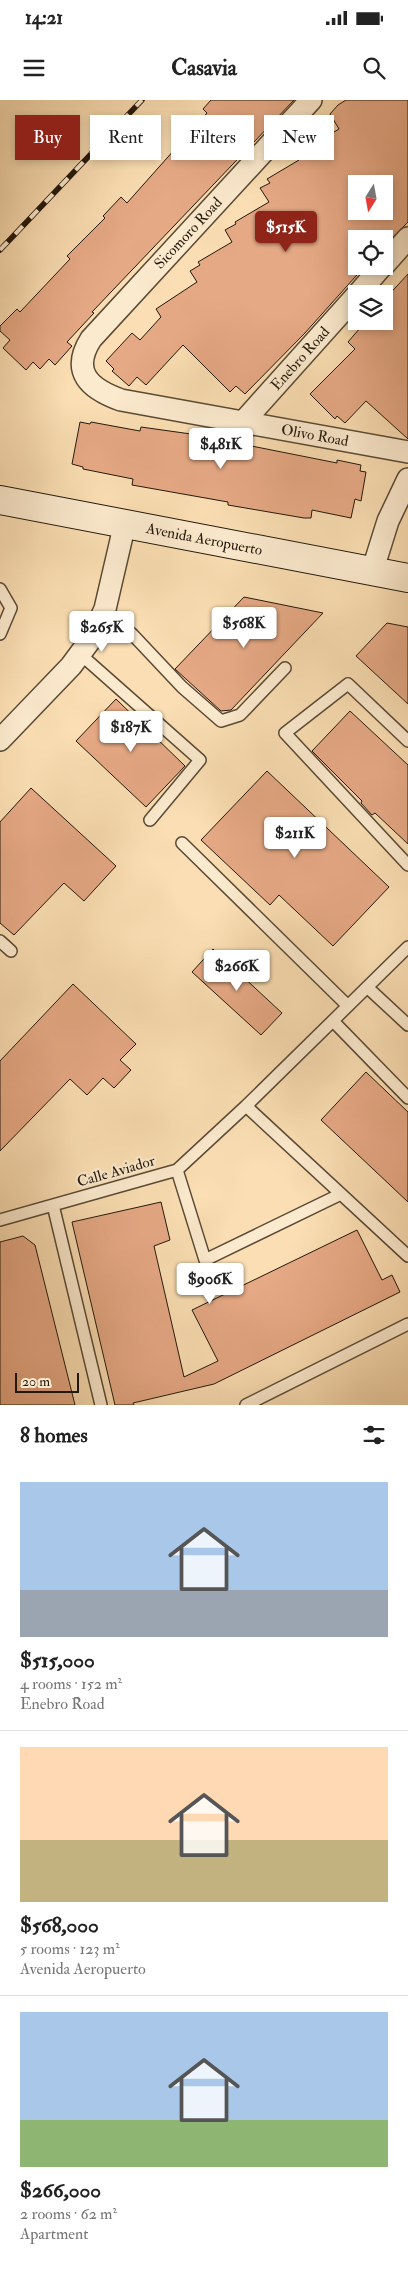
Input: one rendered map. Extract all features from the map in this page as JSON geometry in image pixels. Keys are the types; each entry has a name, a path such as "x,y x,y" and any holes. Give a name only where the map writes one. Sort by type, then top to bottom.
{"street":[{"name":"Sicomoro Road","path":"85,374 82,362 84,349 91,339 311,100"},
{"name":"Enebro Road","path":"393,255 408,238"},
{"name":"Enebro Road","path":"366,285 375,275"},
{"name":"Enebro Road","path":"244,422 348,305"},
{"name":"Olivo Road","path":"85,374 91,386 121,400 408,452"},
{"path":"372,572 388,521 408,480"},
{"name":"Avenida Aeropuerto","path":"0,500 408,578"},
{"path":"0,740 71,666 91,639 105,608 125,523"}],"lane":[{"path":"0,589 11,608 0,634"},
{"path":"105,608 182,687 220,721 240,715 285,668"},
{"path":"79,654 200,760 150,820"},
{"path":"408,741 348,684 285,733 408,865"},
{"path":"182,843 348,1006"},
{"path":"0,941 11,951"},
{"path":"177,1170 246,1106 408,947"},
{"path":"367,988 408,1025"},
{"path":"333,1021 408,1098"},
{"path":"246,1106 408,1256"},
{"name":"Calle Aviador","path":"0,1220 177,1170 205,1260 341,1194"},
{"path":"53,1205 101,1405"},
{"path":"246,1405 408,1324"}],"building":[{"path":"211,100 294,100 280,115 264,115 264,131 254,142 254,115 205,115 207,113 203,109"},
{"path":"346,100 408,100 408,222 393,237 393,230 348,230 348,275 357,275 304,334 245,394 236,386 230,392 183,345 146,385 137,377 129,386 112,371 114,369 106,361 132,333 140,340 161,317 156,309 197,282 190,271 200,265 198,262 232,242 225,230 269,202 260,188 270,183 267,179 299,160 334,160 334,132 339,129 334,121 334,115 330,114 338,105"},
{"path":"171,154 171,160 237,160 92,312 94,313 67,342 72,346 55,365 49,359 40,369 33,362 26,370 3,348 10,340 0,331 0,326 17,309 20,312 70,259 67,256 105,218 103,216 121,197 127,203"},
{"path":"408,274 408,439 366,401 345,423 337,416 335,419 310,394 355,349 348,342 358,330 393,330 393,290"},
{"path":"80,422 90,424 91,422 140,431 141,427 191,434 337,463 337,460 361,465 360,471 366,472 361,501 355,499 351,518 312,510 311,518 304,518 228,505 228,502 132,485 133,479 83,469 83,467 72,464"},
{"path":"244,597 323,613 231,710 221,711 175,669"},
{"path":"387,623 408,627 408,704 356,656"},
{"path":"116,699 185,766 146,807 76,741"},
{"path":"350,711 408,765 408,844 375,813 372,815 361,803 362,801 312,751"},
{"path":"267,771 389,887 333,946 279,895 270,905 201,840"},
{"path":"31,788 116,866 84,901 64,883 14,935 0,923 0,822"},
{"path":"213,949 282,1013 261,1035 192,972"},
{"path":"73,984 136,1044 120,1060 131,1070 114,1088 103,1078 87,1095 70,1079 0,1151 0,1061"},
{"path":"366,1072 408,1112 408,1202 321,1120"},
{"path":"161,1202 170,1240 154,1246 184,1377 218,1361 192,1310 357,1230 382,1280 392,1275 400,1292 214,1384 133,1403 134,1405 115,1405 72,1222"},
{"path":"23,1236 35,1245 75,1405 0,1405 0,1242"}],"railway":[{"path":"0,250 142,100"}]}
